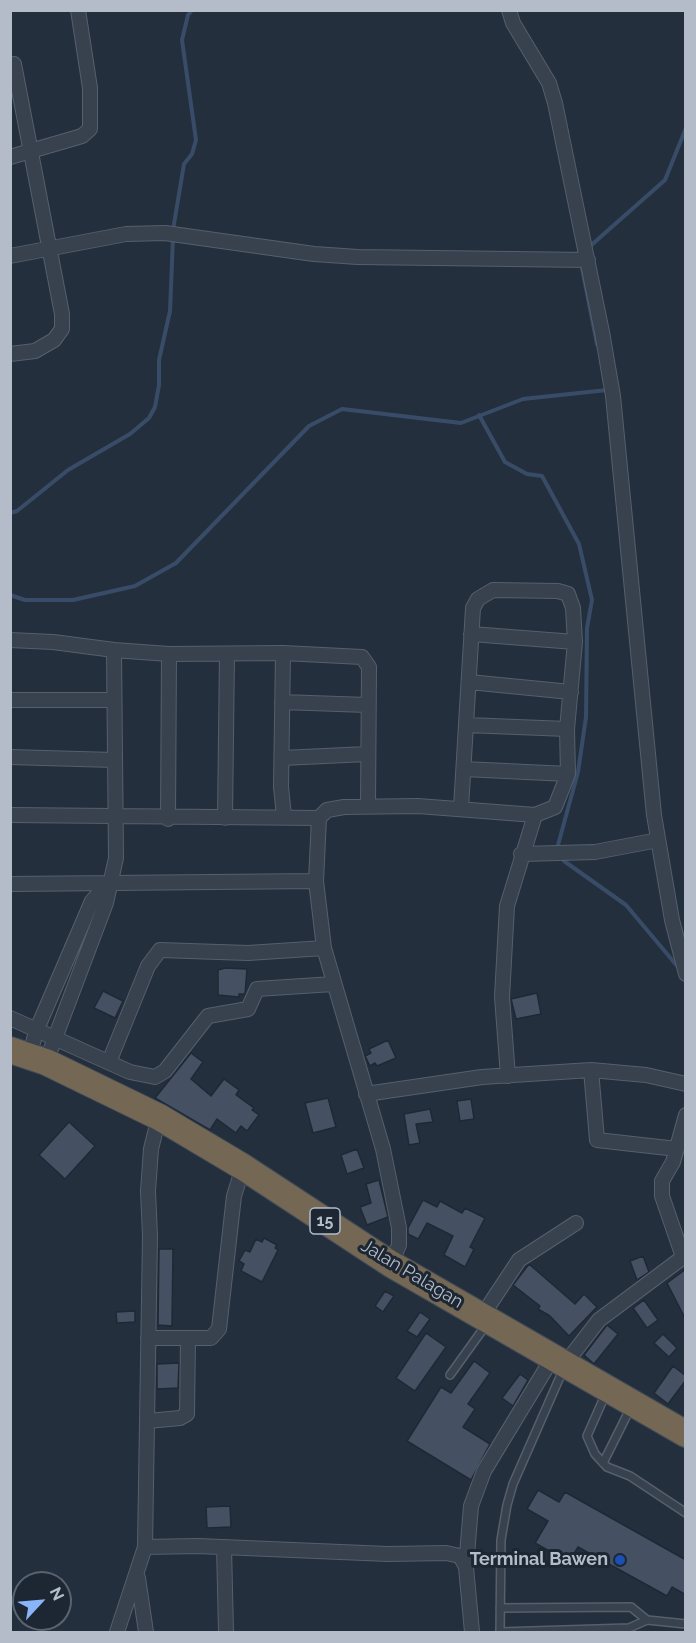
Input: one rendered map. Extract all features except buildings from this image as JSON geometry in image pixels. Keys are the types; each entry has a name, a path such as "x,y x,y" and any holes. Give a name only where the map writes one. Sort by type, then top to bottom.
{"highway":[{"name":"Jalan Palagan","path":"28,1056 159,1117 243,1167 392,1264 686,1434"}],"street":[{"path":"10,157 82,136 90,129 90,88 78,10"},
{"path":"509,10 513,23 549,83 555,103 582,260 614,396 642,709 658,840 672,920 686,974"},
{"path":"10,354 45,347 62,329 62,314 51,248 14,84 14,64"},
{"path":"10,256 126,234 165,233 314,254 358,257 582,260"},
{"path":"392,1264 399,1245 399,1228 383,1149 324,948 316,881 319,818 327,810 368,806 461,808 535,815 555,807 568,774 567,729 575,642 572,600 568,594 558,591 493,590 485,593 473,608 461,808"},
{"path":"471,634 575,642"},
{"path":"10,640 169,654 282,653 363,657 369,667 368,806"},
{"path":"28,1056 54,1036 106,903 116,858 114,650"},
{"path":"282,653 284,816"},
{"path":"168,819 169,654"},
{"path":"225,818 227,654"},
{"path":"469,682 571,692"},
{"path":"10,700 113,700"},
{"path":"282,702 367,705"},
{"path":"467,725 567,729"},
{"path":"282,758 367,754"},
{"path":"10,757 114,760"},
{"path":"464,769 568,774"},
{"path":"10,815 168,819 284,816 319,818"},
{"path":"508,1076 502,997 507,906 521,854 535,815"},
{"path":"521,854 595,852 658,840"},
{"path":"10,884 316,881"},
{"path":"28,1056 37,1029 92,901 109,882"},
{"path":"109,1062 148,966 159,950 248,953 324,948"},
{"path":"10,1018 130,1072 155,1077 165,1071 208,1016 248,1009 257,989 333,984"},
{"path":"591,1070 597,1140 679,1156"},
{"path":"366,1094 508,1076 591,1070 646,1075 686,1084"},
{"path":"472,1632 466,1566 471,1506 484,1471 559,1361 598,1320 684,1256 662,1196 662,1181 679,1156 686,1116"},
{"path":"117,1632 138,1576 145,1547 150,1236 148,1191 152,1142 159,1117"},
{"path":"148,1338 211,1338 219,1329 234,1196 243,1167"},
{"path":"486,1318 519,1260 576,1223"},
{"path":"148,1420 180,1418 187,1414 188,1339"},
{"path":"145,1547 454,1554 460,1557 466,1566"},
{"path":"224,1547 226,1632"},
{"path":"138,1576 146,1632"}],"lane":[{"path":"450,1375 486,1318"},
{"path":"559,1361 507,1505 501,1540 500,1632 629,1628 647,1620 686,1624"},
{"path":"607,1390 587,1436 595,1454 607,1467 630,1476 686,1513"},
{"path":"603,1463 633,1404"},
{"path":"500,1608 631,1607 647,1620"}],"waterway":[{"path":"173,230 184,164 192,154 196,140 182,40 188,15 192,10"},
{"path":"588,248 665,180 686,128"},
{"path":"10,513 17,511 68,470 130,434 149,418 155,407 159,385 159,360 170,311 173,237"},
{"path":"581,263 597,344"},
{"path":"10,595 25,600 73,600 135,586 176,563 309,426 342,409 461,423 523,399 607,390 606,387"},
{"path":"479,415 505,462 527,474 542,476 579,544 592,600 587,628 586,717 578,772 558,845 564,861 626,905 678,967"}],"place":[{"name":"Terminal Bawen","path":"620,1560"}]}
